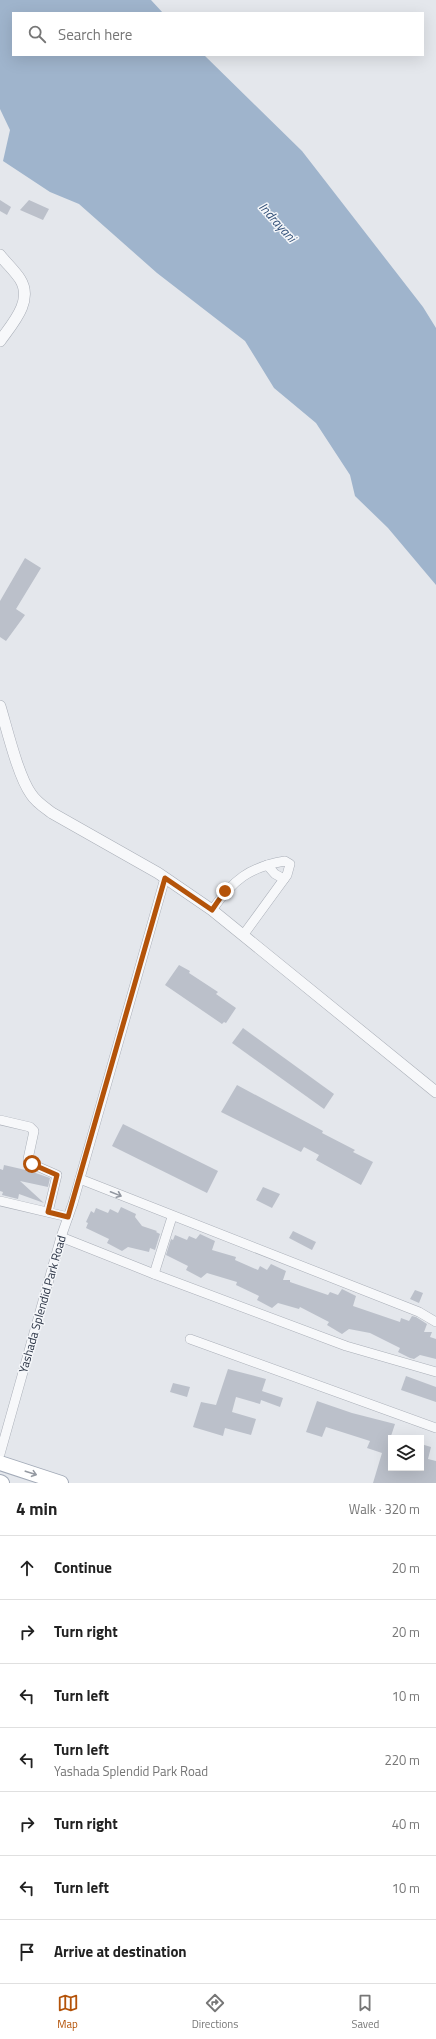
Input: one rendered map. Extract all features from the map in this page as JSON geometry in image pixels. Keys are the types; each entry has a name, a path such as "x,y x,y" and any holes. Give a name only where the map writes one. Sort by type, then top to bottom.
{"main road":[{"path":"0,1463 61,1483"}],"street":[{"path":"0,255 21,280 24,293 21,310 0,341"},
{"path":"0,706 24,781 31,794 40,804 165,878 212,910 244,934 436,1092"},
{"path":"212,910 225,891 250,871 285,861 290,864 290,870 244,934"},
{"path":"267,865 275,874 284,879"},
{"name":"Yashada Splendid Park Road","path":"0,1454 165,878"},
{"path":"0,1120 30,1127 34,1131 28,1159 32,1164 57,1175 48,1212"},
{"path":"80,1179 172,1217 419,1312 436,1322"},
{"path":"0,1201 68,1217"},
{"path":"154,1274 172,1217"},
{"path":"61,1237 154,1274 346,1346 436,1372"},
{"path":"419,1312 428,1312 436,1315"},
{"path":"190,1339 436,1428"}],"water":[{"name":"Indrayani","path":"0,0 151,0 162,12 12,12 12,56 205,56 302,151 423,307 436,328 436,585 388,528 355,496 350,475 316,423 274,388 245,341 157,273 79,204 50,192 3,161 10,130 0,109"}],"building":[{"path":"0,200 11,207 7,215 0,211"},
{"path":"29,200 49,209 43,220 20,210"},
{"path":"25,558 41,568 16,609 25,615 6,641 0,637 0,601"},
{"path":"179,965 190,971 189,973 218,992 216,994 236,1008 226,1023 224,1022 222,1024 165,985"},
{"path":"243,1028 334,1094 324,1109 232,1043"},
{"path":"237,1085 323,1131 322,1133 355,1150 353,1152 373,1162 361,1185 316,1160 319,1155 304,1147 301,1152 221,1112"},
{"path":"123,1124 218,1171 207,1193 112,1146"},
{"path":"4,1165 30,1171 50,1178 48,1187 20,1181 44,1203 19,1194 18,1199 2,1195 3,1192 0,1191 0,1169 3,1170"},
{"path":"263,1187 280,1194 272,1208 256,1200"},
{"path":"121,1207 136,1214 135,1217 142,1226 157,1231 156,1232 160,1234 155,1250 150,1248 149,1252 128,1247 122,1251 107,1243 109,1239 86,1228 88,1223 86,1222 91,1211 94,1213 96,1208 108,1213 110,1209 118,1213"},
{"path":"293,1231 316,1242 312,1250 289,1238"},
{"path":"200,1234 215,1241 212,1250 236,1257 235,1260 258,1270 260,1266 267,1270 271,1264 286,1271 283,1280 290,1280 290,1282 328,1295 330,1292 338,1295 342,1289 356,1296 353,1306 400,1322 401,1318 409,1321 412,1316 416,1317 427,1324 424,1332 432,1332 430,1337 436,1339 436,1359 420,1355 414,1359 410,1358 398,1352 400,1348 370,1333 349,1329 342,1334 327,1325 329,1322 300,1307 299,1309 278,1303 272,1308 257,1300 259,1296 236,1285 237,1282 207,1273 201,1278 186,1270 188,1266 166,1255 171,1239 173,1240 175,1235 187,1240 189,1236 196,1239"},
{"path":"415,1290 423,1293 419,1303 410,1299"},
{"path":"228,1369 266,1379 262,1391 283,1398 280,1407 261,1400 260,1404 236,1397 232,1412 256,1419 251,1435 225,1428 223,1436 193,1427 201,1402 216,1405"},
{"path":"406,1376 436,1387 436,1402 401,1390"},
{"path":"173,1383 190,1387 187,1397 170,1392"},
{"path":"317,1401 352,1413 395,1424 391,1435 388,1435 388,1471 424,1471 424,1445 431,1447 428,1459 436,1461 436,1483 373,1483 382,1453 367,1448 370,1441 326,1427 322,1437 306,1432"}],"route":[{"path":"32,1164 44,1171 57,1175 48,1212 68,1217 165,878 212,910 225,891"}]}
